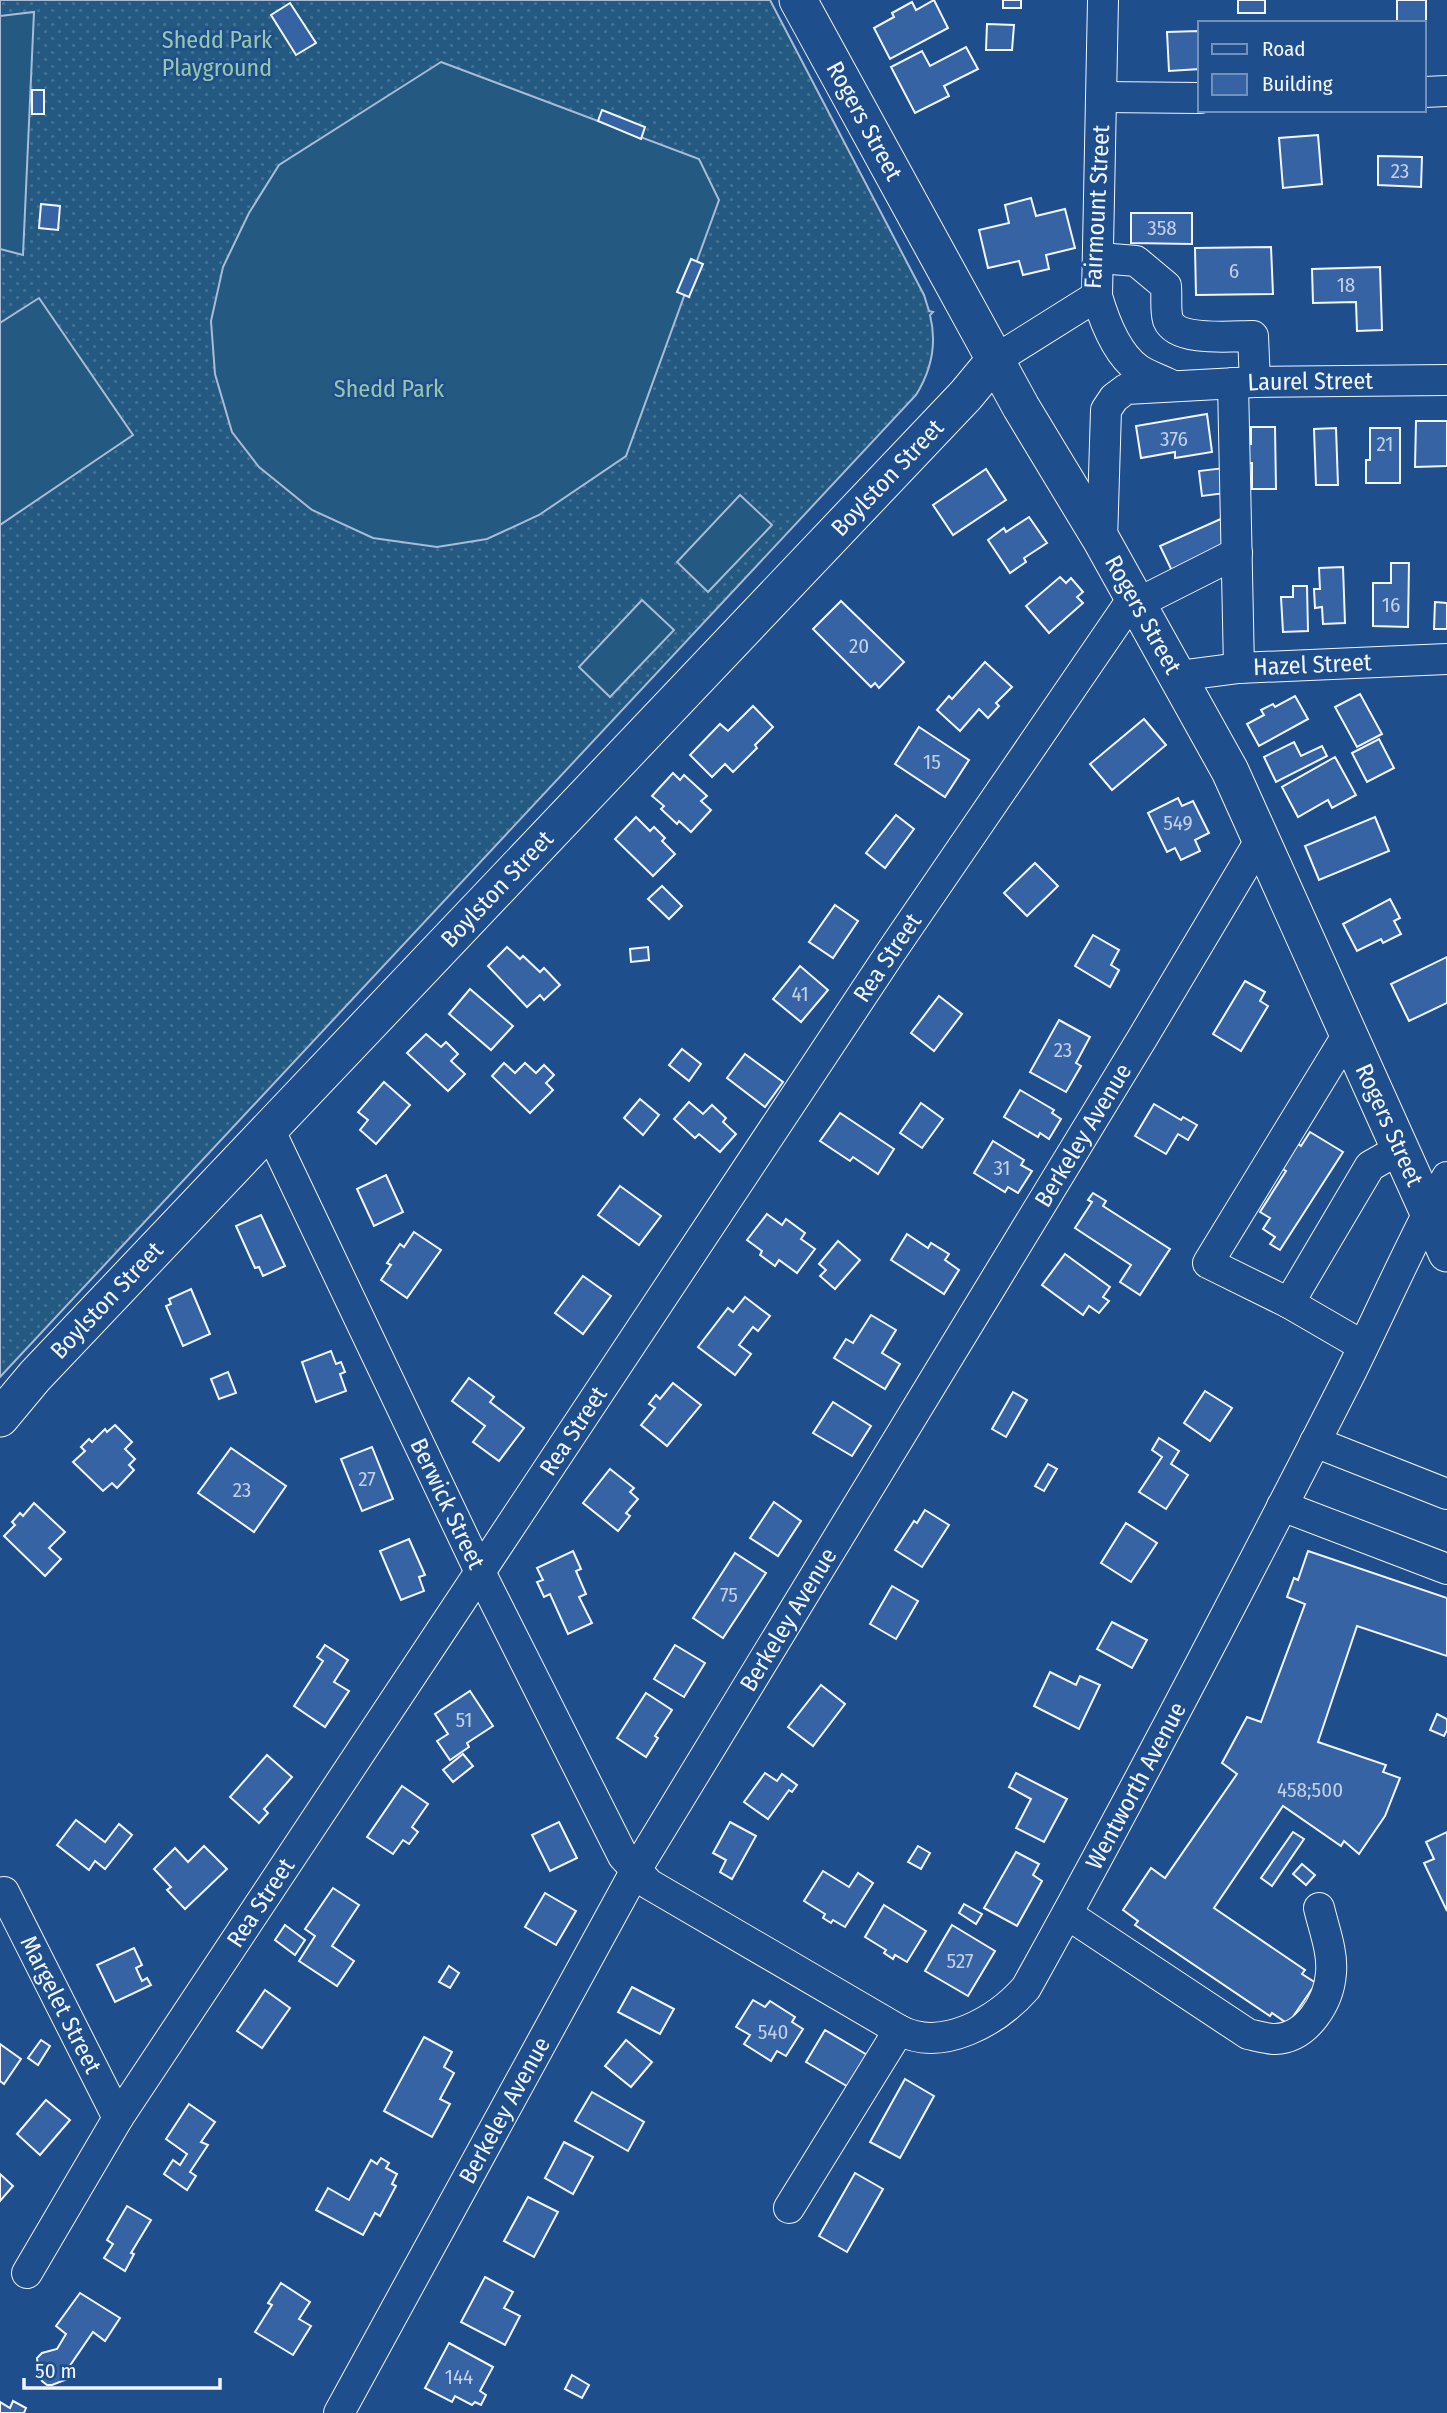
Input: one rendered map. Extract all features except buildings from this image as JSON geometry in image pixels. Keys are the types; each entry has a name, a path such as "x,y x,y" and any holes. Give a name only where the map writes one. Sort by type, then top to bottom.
{"main road":[{"name":"Rogers Street","path":"798,0 995,360 1102,541 1230,771 1447,1253"},
{"name":"Boylston Street","path":"0,1418 35,1376 966,395 995,360"}],"street":[{"name":"Fairmount Street","path":"995,360 1097,296 1100,258 1103,0"},
{"path":"1426,92 1447,90"},
{"path":"1102,97 1198,98"},
{"path":"1100,258 1136,261 1166,286 1167,318 1172,326 1182,333 1253,336 1244,382 1237,553 1239,668"},
{"name":"Laurel Street","path":"1097,296 1104,322 1136,368 1173,386"},
{"name":"Laurel Street","path":"1102,541 1107,410 1114,397 1126,389 1244,382 1447,380"},
{"path":"1134,601 1237,553"},
{"name":"Rea Street","path":"27,2273 118,2118 891,952 1134,601"},
{"name":"Hazel Street","path":"1178,676 1239,668 1447,659"},
{"name":"Berkeley Avenue","path":"340,2413 636,1870 1261,838"},
{"path":"1348,1034 1208,1263 1289,1303 1363,1346"},
{"name":"Berwick Street","path":"269,1129 481,1572 623,1856 636,1870"},
{"path":"1289,1303 1370,1166 1400,1149"},
{"name":"Wentworth Avenue","path":"636,1870 649,1884 910,2036 943,2036 974,2028 1002,2012 1026,1988 1067,1914 1315,1442 1447,1177"},
{"path":"1315,1442 1447,1494"},
{"path":"1282,1506 1447,1569"},
{"name":"Margelet Street","path":"4,1892 118,2118"},
{"path":"1067,1914 1248,2034 1276,2039 1295,2034 1317,2016 1325,1997 1331,1974 1329,1949 1320,1908"},
{"path":"789,2208 899,2030"}],"green space":[{"name":"Shedd Park","path":"0,0 770,0 924,295 929,311 933,312 930,315 933,346 926,376 916,395 0,1377"},
{"path":"34,12 23,255 0,249 0,16"},
{"path":"441,62 699,159 719,200 626,456 539,515 487,539 437,547 373,538 312,510 259,467 232,432 215,374 211,321 223,267 249,213 279,165"},
{"path":"39,298 133,435 0,525 0,323"},
{"path":"740,495 772,525 708,592 677,562"},
{"path":"642,600 674,630 610,697 579,667"}],"park label":[{"name":"Shedd Park Playground","path":"217,54"}]}
